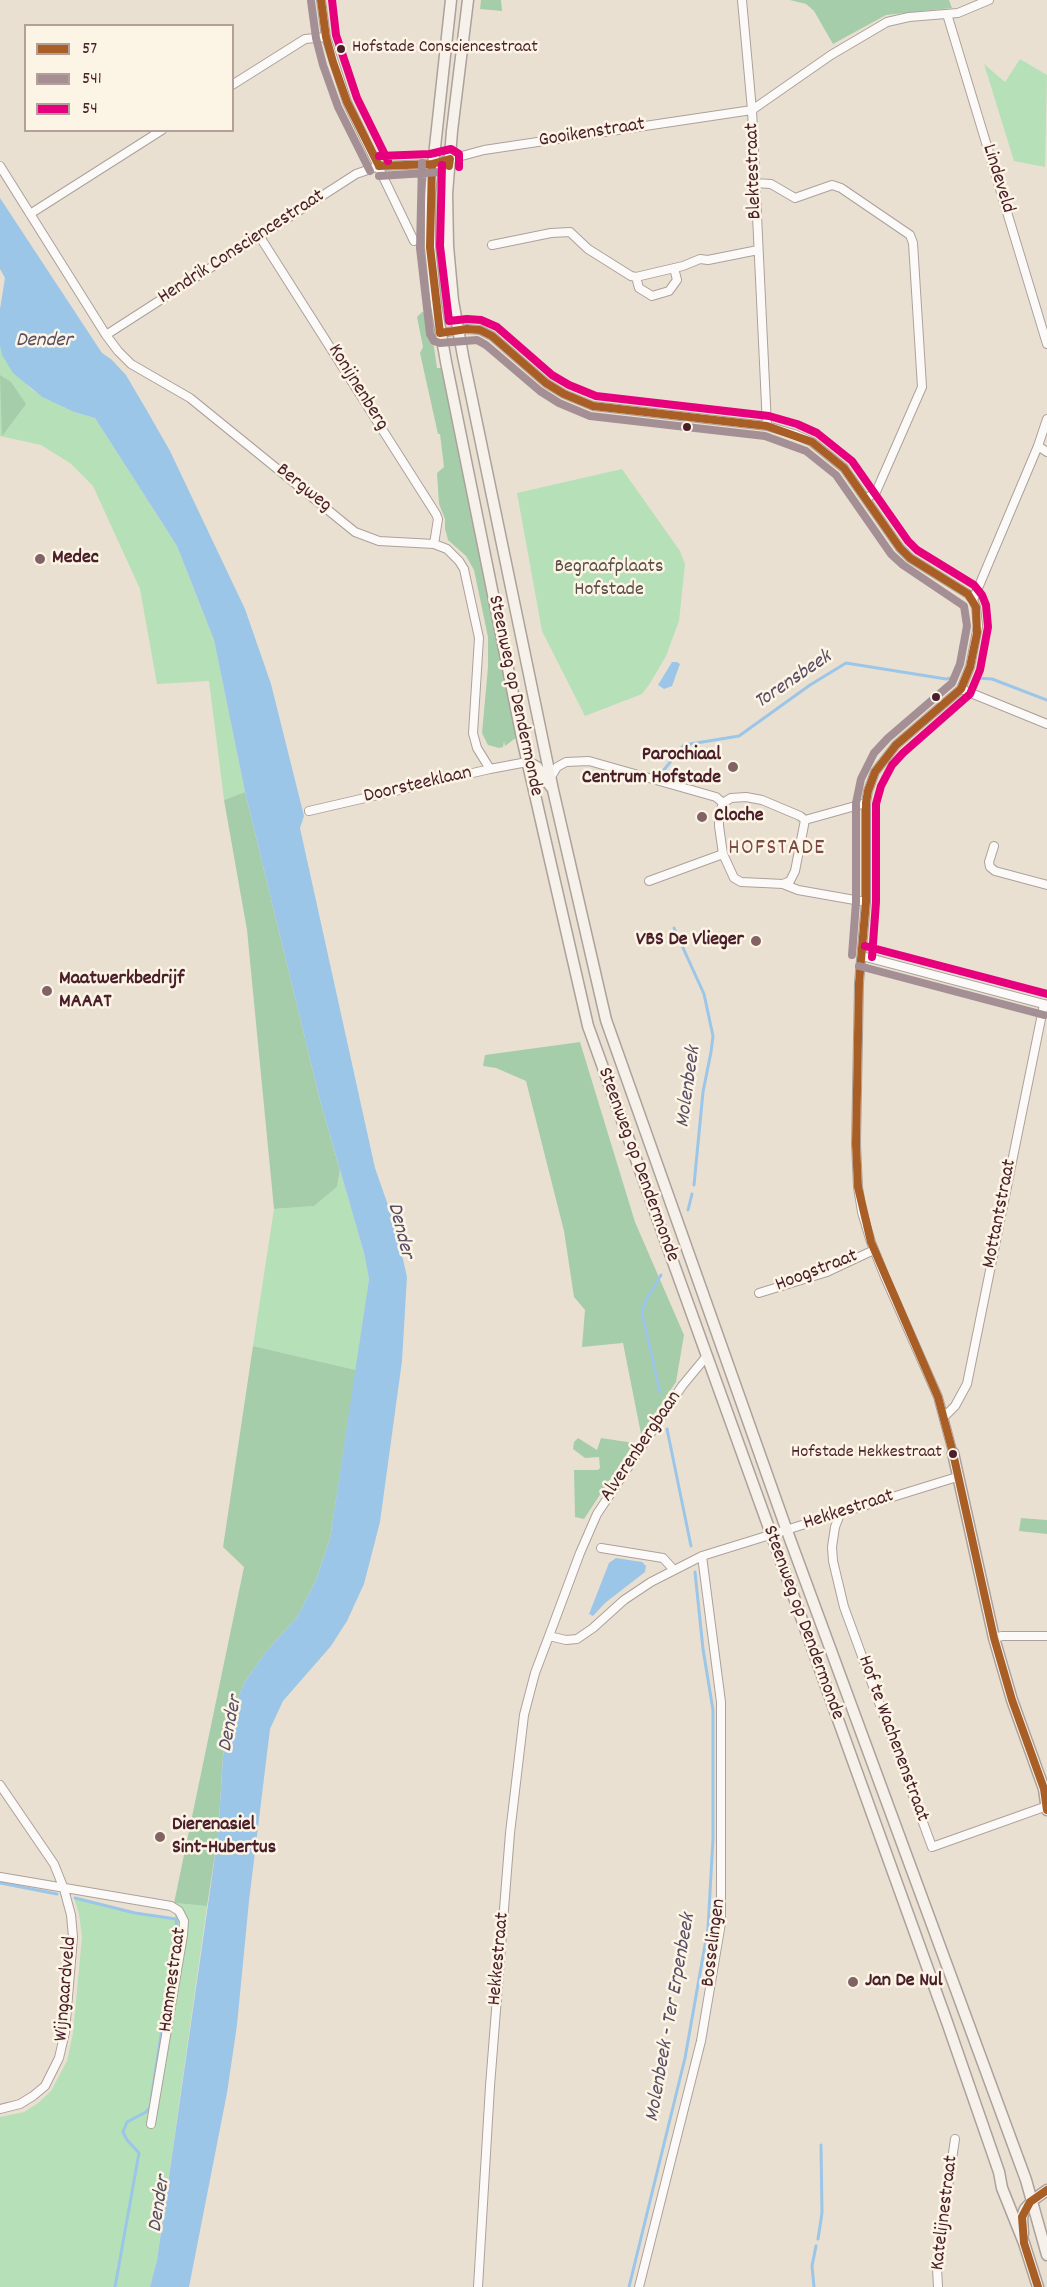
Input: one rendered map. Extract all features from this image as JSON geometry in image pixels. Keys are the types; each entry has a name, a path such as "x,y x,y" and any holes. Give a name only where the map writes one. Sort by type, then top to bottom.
{"main road":[{"name":"Steenweg op Dendermonde","path":"451,0 430,193 430,247 440,333 527,762 588,1026 944,2013 1038,2287"},
{"name":"Steenweg op Dendermonde","path":"468,0 447,194 448,246 458,330 553,790 606,1020 787,1531 1033,2200 1047,2255"},
{"path":"527,762 540,756 542,734"},
{"path":"527,762 537,767 553,790"},
{"path":"953,1453 994,1638 1011,1700 1044,1789 1047,1808"},
{"path":"1024,2243 1022,2217 1033,2200 1047,2190"}],"street":[{"path":"321,0 326,36 347,102 414,241"},
{"path":"742,0 752,110"},
{"name":"Blektestraat","path":"767,426 752,110 831,55 887,22 909,17 958,13 989,0"},
{"name":"Lindeveld","path":"947,15 1047,345"},
{"path":"234,84 305,39 326,36"},
{"name":"Gooikenstraat","path":"432,164 484,150 752,110"},
{"path":"30,214 159,132"},
{"name":"Hendrik Consciencestraat","path":"106,335 356,174 379,166 432,164"},
{"name":"Bergweg","path":"0,166 106,335 130,364 190,398 355,532 379,542 434,544"},
{"path":"755,183 771,184 795,198 832,185 841,188 910,235 913,243 922,387 876,492 867,498"},
{"path":"492,245 551,233 570,232 588,249 636,277 700,259 708,260 758,250"},
{"name":"Konijnenberg","path":"260,237 436,513 438,519 434,544"},
{"path":"636,277 639,288 651,296 669,291 677,280 674,268"},
{"path":"440,333 480,330 492,336 546,383 582,403 605,408 767,426 794,434 827,453 844,468 900,548 910,558 968,594 973,600 978,626 970,667 961,689 1047,724"},
{"path":"973,600 1038,446 1047,419"},
{"path":"1038,446 1047,452"},
{"path":"434,544 454,554 464,569 476,618 479,649 473,733 477,748 490,769"},
{"name":"Hoogstraat","path":"953,1453 938,1397 874,1250 861,1203 856,1144 859,983 866,902 866,802 873,776 883,759 905,736 961,689"},
{"path":"551,777 557,767 566,762 589,761 720,800 739,797 753,798 805,820"},
{"name":"Doorsteeklaan","path":"309,811 527,762"},
{"path":"720,800 719,815 723,854 734,878 741,882 783,884 798,890 866,902"},
{"path":"805,820 866,802"},
{"path":"783,884 790,881 795,871 805,820"},
{"path":"994,846 989,862 990,867 995,871 1047,885"},
{"path":"649,881 723,854"},
{"path":"862,956 1045,1005"},
{"name":"Mottantstraat","path":"944,1417 955,1406 967,1384 1045,1005"},
{"name":"Hoogstraat","path":"759,1293 827,1272 874,1250"},
{"name":"Alverenbergbaan","path":"584,1541 597,1514 682,1386 706,1357"},
{"name":"Hekkestraat","path":"549,1636 566,1640 577,1639 624,1600 673,1569 702,1556 770,1533 787,1531 957,1477"},
{"name":"Hof te Wachenenstraat","path":"840,1514 832,1547 844,1607 932,1847 1047,1808"},
{"name":"Hekkestraat","path":"478,2287 490,2086 510,1833 524,1715 535,1673 584,1541"},
{"path":"601,1548 663,1558 673,1569"},
{"name":"Bosselingen","path":"639,2287 701,2041 721,1923 721,1702 702,1556"},
{"path":"994,1638 1047,1636"},
{"name":"Wijngaardveld","path":"0,1785 54,1864 71,1915 73,1937 65,2032 59,2058 45,2086 21,2104 0,2109"},
{"name":"Hammestraat","path":"0,1877 171,1906 179,1911 184,1921 151,2124"},
{"name":"Katelijnestraat","path":"938,2287 939,2250 955,2139"}],"green space":[{"path":"481,0 501,0 502,11 480,9"},
{"path":"790,0 949,0 952,8 886,15 833,44 814,11 806,4"},
{"path":"1020,59 1047,75 1045,167 1014,161 984,64 1005,82"},
{"path":"422,312 429,313 437,368 441,368 517,737 505,746 504,741 503,747 499,748 488,745 482,733 488,667 488,637 474,570 466,556 448,540 445,519 439,504 437,473 444,467 440,434 438,434 420,353 423,347 417,317"},
{"path":"0,346 2,355 30,388 42,397 74,412 95,418 177,546 214,640 245,792 224,800 209,681 157,684 140,589 93,486 70,463 41,445 0,436"},
{"path":"0,375 11,382 26,404 2,436"},
{"name":"Begraafplaats Hofstade","path":"622,469 680,551 685,564 679,621 666,656 642,694 585,716 542,631 517,493"},
{"path":"245,792 321,1104 340,1170 337,1187 314,1206 274,1209 247,930 224,800"},
{"path":"580,1042 635,1222 684,1335 676,1382 641,1434 623,1343 582,1347 585,1310 574,1297 564,1231 526,1081 496,1068 483,1066 485,1055"},
{"path":"340,1170 364,1253 369,1279 356,1370 253,1346 274,1209 314,1206 337,1187"},
{"path":"253,1346 356,1370 330,1539 316,1580 297,1617 265,1653 244,1683 228,1727 223,1757 218,1835 207,1906 174,1903 244,1567 223,1547"},
{"path":"578,1438 597,1450 601,1438 634,1443 584,1519 575,1517 574,1470 598,1470 600,1468 599,1457 585,1458 573,1449 574,1442"},
{"path":"1021,1518 1047,1520 1047,1534 1019,1531"},
{"path":"74,1898 135,1913 175,1919 174,1903 207,1906 157,2260 150,2287 0,2287 0,2117 24,2112 38,2103 51,2091 67,2061 73,2033 82,1937"}],"water":[{"name":"Dender","path":"0,198 102,353 126,375 170,451 245,609 271,684 304,816 300,828 375,1168 396,1228 407,1277 402,1361 380,1522 364,1584 347,1621 331,1646 283,1701 270,1729 249,1901 237,2025 227,2093 189,2287 150,2287 157,2260 218,1835 223,1757 228,1727 244,1683 265,1653 297,1617 316,1580 330,1539 369,1279 364,1253 321,1104 245,792 214,640 177,546 95,418 74,412 42,397 13,373 2,355 0,309 5,278 0,269"},
{"path":"672,662 680,664 672,686 664,689 658,685"},
{"path":"616,1558 642,1562 646,1566 645,1572 605,1603 593,1616 589,1614 609,1563"}],"waterway":[{"name":"Torensbeek","path":"663,771 684,745 739,736 810,685 846,663 946,679 956,677"},
{"name":"Torensbeek","path":"976,678 992,679 1047,700"},
{"name":"Molenbeek","path":"674,928 704,994 713,1036 703,1092 694,1185"},
{"name":"Molenbeek","path":"688,1210 692,1194"},
{"name":"Molenbeek - Ter Erpenbeek","path":"660,1392 642,1313 645,1302 661,1275"},
{"name":"Molenbeek - Ter Erpenbeek","path":"667,1429 691,1546"},
{"name":"Molenbeek - Ter Erpenbeek","path":"629,2287 685,2058 708,1928 713,1839 713,1710 703,1649 695,1572"},
{"path":"0,1883 57,1894"},
{"path":"75,1898 135,1913 176,1919 177,1932 151,2100"},
{"path":"115,2287 139,2153 123,2132 127,2122 146,2112 150,2107"},
{"path":"818,2239 822,2213 821,2145"},
{"path":"814,2287 812,2266 816,2246"}],"transit line":[{"name":"57","path":"321,0 326,37 333,62 347,102 379,166"},
{"name":"54","path":"332,0 336,35 357,98 388,161"},
{"name":"541","path":"311,1 316,38 323,65 338,107 370,171"},
{"name":"54","path":"379,156 430,154 451,149 459,154 459,167"},
{"name":"57","path":"379,166 432,164 450,159 449,166"},
{"name":"541","path":"422,163 420,248 430,334 434,341 440,343 477,340 540,391 559,403 590,416 765,436 806,451 836,475 891,554 903,565 964,606 967,626 960,664 952,683 888,738 874,753 861,779 856,803 856,902 852,955"},
{"name":"57","path":"432,164 430,247 440,333 467,329 480,330 492,336 546,383 564,394 593,406 767,426 812,442 844,468 900,548 910,558 968,594 976,607 977,633 970,667 961,689 896,745 875,772 868,791 866,902 859,983 856,1144 858,1187 871,1242 938,1397 953,1453 994,1638 1012,1700 1044,1789 1047,1810"},
{"name":"54","path":"442,165 440,246 449,321 481,320 497,327 552,375 596,396 769,416 797,424 817,433 852,461 908,541 917,550 974,585 982,595 986,605 988,627 980,670 970,694 903,753 892,765 881,786 876,804 876,902 872,957"},
{"name":"541","path":"379,176 441,172"},
{"name":"54","path":"865,946 1047,994"},
{"name":"541","path":"859,966 1044,1015"},
{"name":"57","path":"1038,2287 1024,2243 1022,2217 1030,2202 1047,2190"}],"place":[{"name":"Hofstade Consciencestraat","path":"341,49"},
{"name":"Medec","path":"40,559"},
{"name":"Parochiaal Centrum Hofstade","path":"733,767"},
{"name":"Cloche","path":"702,817"},
{"name":"VBS De Vlieger","path":"756,941"},
{"name":"Maatwerkbedrijf MAAAT","path":"47,991"},
{"name":"Hofstade Hekkestraat","path":"953,1454"},
{"name":"Dierenasiel Sint-Hubertus","path":"160,1837"},
{"name":"Jan De Nul","path":"853,1982"}],"district":[{"name":"HOFSTADE","path":"777,850"}]}
